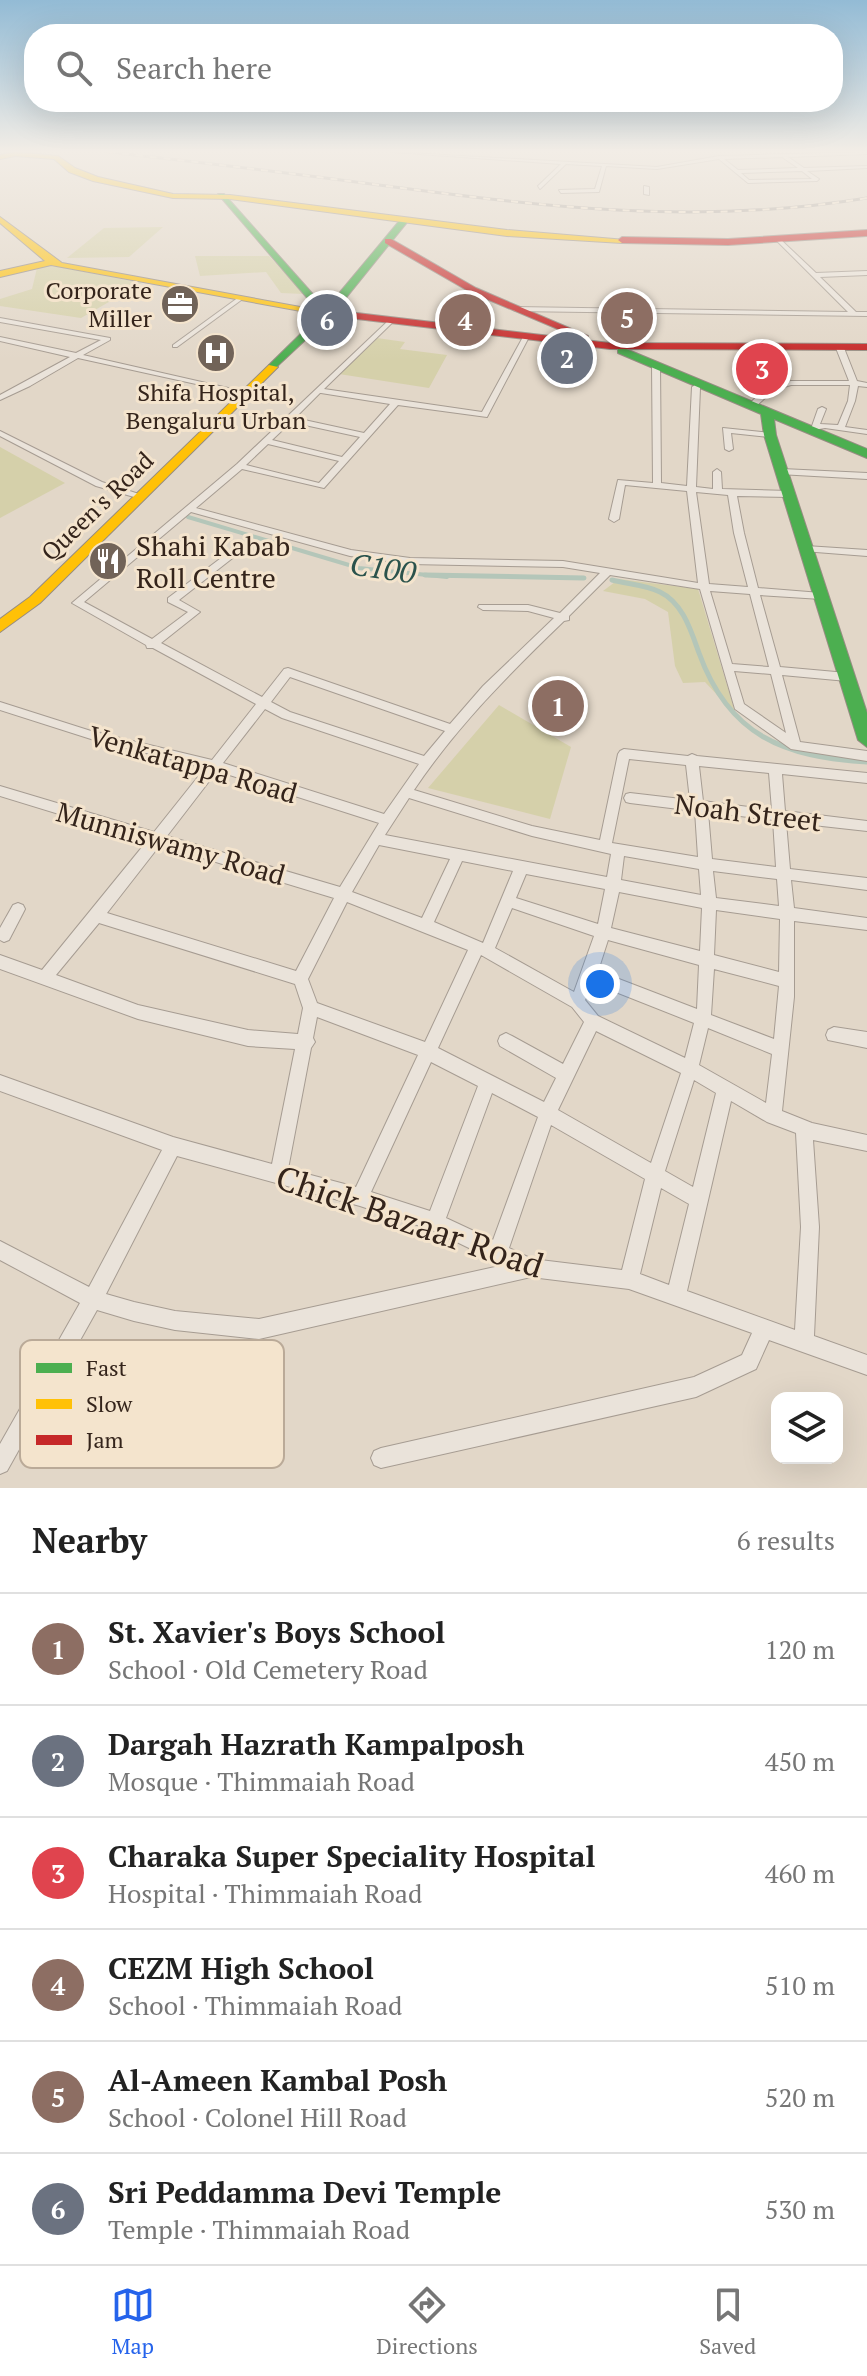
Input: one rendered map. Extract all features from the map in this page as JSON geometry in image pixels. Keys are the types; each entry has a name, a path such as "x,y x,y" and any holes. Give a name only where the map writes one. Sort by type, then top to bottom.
{"street":[{"path":"3,221 52,262"},
{"path":"243,221 325,314"},
{"name":"Queen's Road","path":"0,627 35,600 325,314 404,221"},
{"path":"408,221 629,240 779,240 867,233"},
{"path":"388,241 407,231 439,225"},
{"path":"779,240 854,314"},
{"path":"388,241 473,290 515,309 656,364 867,454"},
{"path":"0,274 52,262 325,314 526,337"},
{"path":"814,275 867,273"},
{"path":"175,346 241,298"},
{"path":"321,391 484,415 526,337 549,324 867,314"},
{"path":"0,320 108,339 77,354 28,386 0,398"},
{"path":"391,321 268,441 77,603 286,715 323,730 427,762"},
{"path":"0,339 246,393"},
{"path":"610,346 867,347"},
{"path":"840,348 854,383 853,400 845,411 841,428"},
{"path":"656,364 657,485"},
{"path":"701,383 696,387 691,489 704,587 739,706 795,746 867,756"},
{"path":"759,408 771,388 791,383 867,385"},
{"path":"240,466 321,486 395,403"},
{"path":"759,408 821,596 856,689 867,740"},
{"path":"811,428 822,409"},
{"path":"290,419 367,436"},
{"path":"811,428 867,432"},
{"path":"729,449 726,430 770,435"},
{"path":"0,433 99,484 141,496"},
{"path":"268,441 345,460"},
{"path":"717,472 718,492"},
{"path":"782,472 867,476"},
{"path":"614,519 621,482 718,492 789,494"},
{"path":"732,493 739,533 795,746"},
{"path":"189,509 365,555 410,561 563,564 704,587 821,596"},
{"path":"806,549 867,553"},
{"path":"151,645 195,612 172,600 236,551"},
{"path":"278,1175 307,1042 311,1008 300,979 342,894 387,820 453,729 526,649 565,618 609,570"},
{"path":"483,607 528,608 565,618"},
{"path":"728,667 777,671 856,689"},
{"path":"45,978 288,672 453,729"},
{"name":"Venkatappa Road","path":"0,706 91,735 213,765 387,820"},
{"path":"867,778 624,754 611,848 614,885 590,975 577,1002 593,1021 690,1069 773,1116 804,1128 867,1143"},
{"path":"629,1280 655,1176 690,1069 702,1020 709,903 692,759"},
{"path":"773,1116 786,981 787,914 775,768"},
{"name":"Munniswamy Road","path":"0,791 342,894 482,949 577,1002"},
{"path":"406,792 532,831 611,848 706,864 867,884"},
{"name":"Noah Street","path":"630,798 867,826"},
{"path":"376,839 709,903 867,924"},
{"path":"426,925 458,855"},
{"path":"360,1197 427,1051 508,901 522,867"},
{"path":"508,901 602,932 786,981"},
{"path":"1,934 18,909"},
{"path":"96,916 300,979"},
{"path":"0,962 138,1012 248,1038 307,1042"},
{"path":"590,975 780,1049"},
{"path":"311,1008 427,1051 547,1114 697,1199"},
{"path":"498,1252 547,1114 593,1021"},
{"path":"834,1035 867,1040"},
{"path":"506,1041 566,1074"},
{"path":"435,1222 488,1082"},
{"name":"Chick Bazaar Road","path":"0,1083 173,1146 360,1197 435,1222 531,1268 629,1280 867,1365"},
{"path":"676,1296 725,1090"},
{"path":"804,1128 810,1227 804,1342"},
{"path":"70,1340 173,1146"},
{"path":"0,1250 93,1299 153,1316 214,1327 259,1329 531,1268"},
{"path":"381,1458 696,1387 749,1362 764,1328"},
{"path":"0,1464 20,1429"}],"shaded area":[{"path":"163,227 129,257 67,258 104,228"},
{"path":"195,256 269,256 304,294 281,293 266,272 200,276"},
{"path":"45,266 142,283 81,318 0,306 0,299 32,289 37,268"},
{"path":"377,338 405,342 400,349 447,355 429,388 339,374"},
{"path":"0,447 65,483 0,518"},
{"path":"619,579 698,589 736,715 705,682 683,683 675,666 668,612 645,599 603,591"},
{"path":"499,705 571,747 550,819 428,788"}],"waterway":[{"name":"C100","path":"188,517 359,568 428,575"},
{"name":"C100","path":"428,575 584,578"},
{"name":"C100","path":"428,575 447,577"},
{"name":"C100","path":"612,580 655,590 675,603 689,627 711,681 743,723 763,737 810,755 867,762"}],"traffic: fast":[{"path":"243,221 323,312"},
{"path":"273,367 328,313 404,221"},
{"path":"622,351 867,454"},
{"path":"767,411 770,435 867,740"}],"traffic: slow":[{"path":"3,221 52,262 60,265 328,313"},
{"path":"418,221 507,233 622,240"},
{"path":"0,274 52,262"},
{"path":"0,627 35,600 273,367"}],"traffic: jam":[{"path":"622,240 728,242 867,233"},
{"path":"388,241 473,290 583,336"},
{"path":"323,318 340,314 610,346 867,347"}],"place":[{"name":"Corporate Miller","path":"180,304"},
{"name":"Al-Ameen Kambal Posh","path":"627,318"},
{"name":"Sri Peddamma Devi Temple","path":"327,320"},
{"name":"CEZM High School","path":"465,320"},
{"name":"Shifa Hospital, Bengaluru Urban","path":"216,353"},
{"name":"Dargah Hazrath Kampalposh","path":"567,358"},
{"name":"Charaka Super Speciality Hospital","path":"762,369"},
{"name":"Shahi Kabab Roll Centre","path":"108,561"},
{"name":"St. Xavier's Boys School","path":"558,706"}]}
